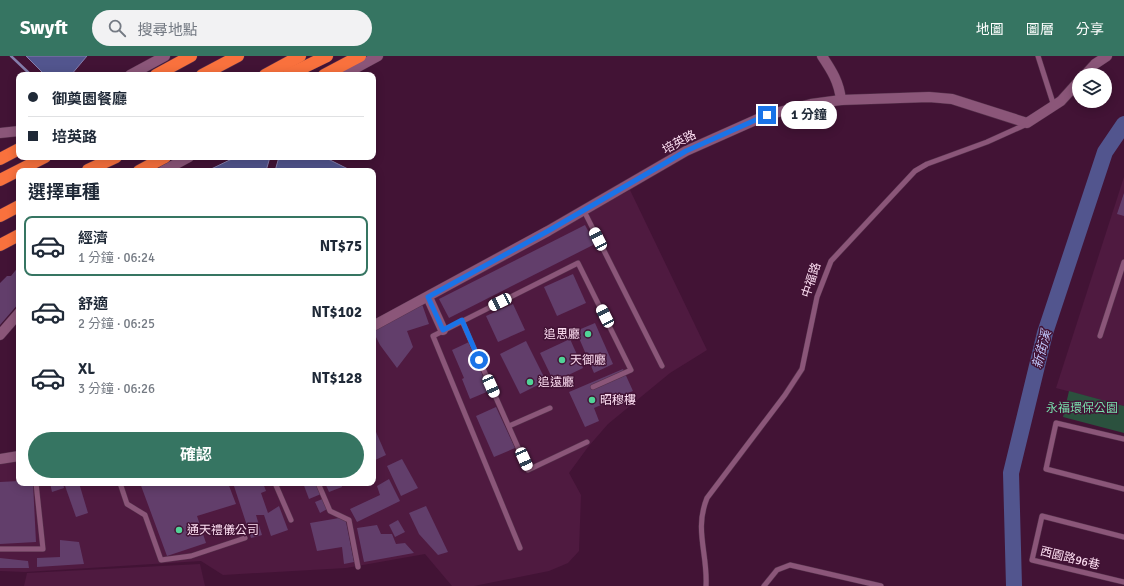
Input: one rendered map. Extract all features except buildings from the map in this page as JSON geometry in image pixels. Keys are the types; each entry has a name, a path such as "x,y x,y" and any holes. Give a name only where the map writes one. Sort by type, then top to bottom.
{"highway":[{"path":"162,72 191,56"},
{"path":"201,72 230,56"},
{"path":"208,72 238,56"},
{"path":"271,72 300,56"},
{"path":"294,72 327,56"},
{"path":"330,72 360,56"},
{"path":"0,159 16,151"},
{"path":"23,168 39,160"},
{"path":"92,168 107,160"},
{"path":"93,168 110,160"},
{"path":"145,168 159,160"},
{"path":"0,180 16,172"},
{"path":"0,216 16,208"},
{"path":"0,245 16,237"}],"street":[{"path":"136,72 165,56"},
{"path":"349,72 378,56"},
{"path":"822,56 836,78 840,88 841,100"},
{"path":"1091,68 1107,56"},
{"name":"中福路","path":"1027,123 1054,106 1072,88"},
{"name":"培英路","path":"376,324 584,211 686,151 767,115 811,104 841,100 929,97 952,99 1027,123"},
{"path":"0,133 16,131"},
{"path":"169,168 183,160"},
{"path":"428,297 443,330"},
{"path":"0,335 16,316"},
{"path":"0,459 16,456"}],"lane":[{"path":"1038,56 1054,106"},
{"name":"中福路","path":"706,586 707,570 700,525 702,510 711,493 785,396 802,369 807,353 817,297 831,261 915,171 927,164 987,142 1027,123"},
{"path":"584,211 662,366"},
{"path":"1100,336 1124,262"},
{"path":"520,548 433,336 462,320 578,263 631,370 592,387"},
{"path":"462,320 528,470 587,442"},
{"path":"509,426 550,408"},
{"path":"1124,439 1056,423 1046,469 1124,489"},
{"path":"0,549 43,549 36,486"},
{"path":"121,486 127,504 145,515 161,560 191,556 245,538"},
{"path":"276,486 291,520"},
{"path":"319,486 330,511 349,520 358,567"},
{"name":"西園路96巷","path":"1124,536 1042,516 1032,560 1124,582"},
{"path":"764,586 777,570 790,565 881,586"}],"shaded area":[{"path":"1124,177 1124,406 1056,388"},
{"path":"630,190 707,350 670,373 608,424 588,447 569,473 581,495 579,551 568,563 549,571 474,586 452,586 425,554 346,568 223,575 201,561 25,572 0,571 0,464 16,461 16,486 376,486 376,327"},
{"path":"200,564 205,586 24,586 27,573"}],"green space":[{"name":"永福環保公園","path":"1069,391 1124,406 1124,433 1063,417"}],"water":[{"path":"26,56 87,56 74,72 42,72"},
{"path":"230,160 269,160 267,168 213,168"},
{"path":"278,160 330,160 346,168 276,168"}],"waterway":[{"path":"11,56 28,72"},
{"name":"新街溪","path":"1014,586 1011,473 1045,333 1105,152 1124,124"}],"place":[{"name":"追思廳","path":"588,334"},
{"name":"天御廳","path":"562,360"},
{"name":"追遠廳","path":"530,382"},
{"name":"昭穆樓","path":"592,400"},
{"name":"通天禮儀公司","path":"179,530"}],"route":[{"path":"479,360 462,320 443,330 428,297 548,231 686,151 767,115"}]}
